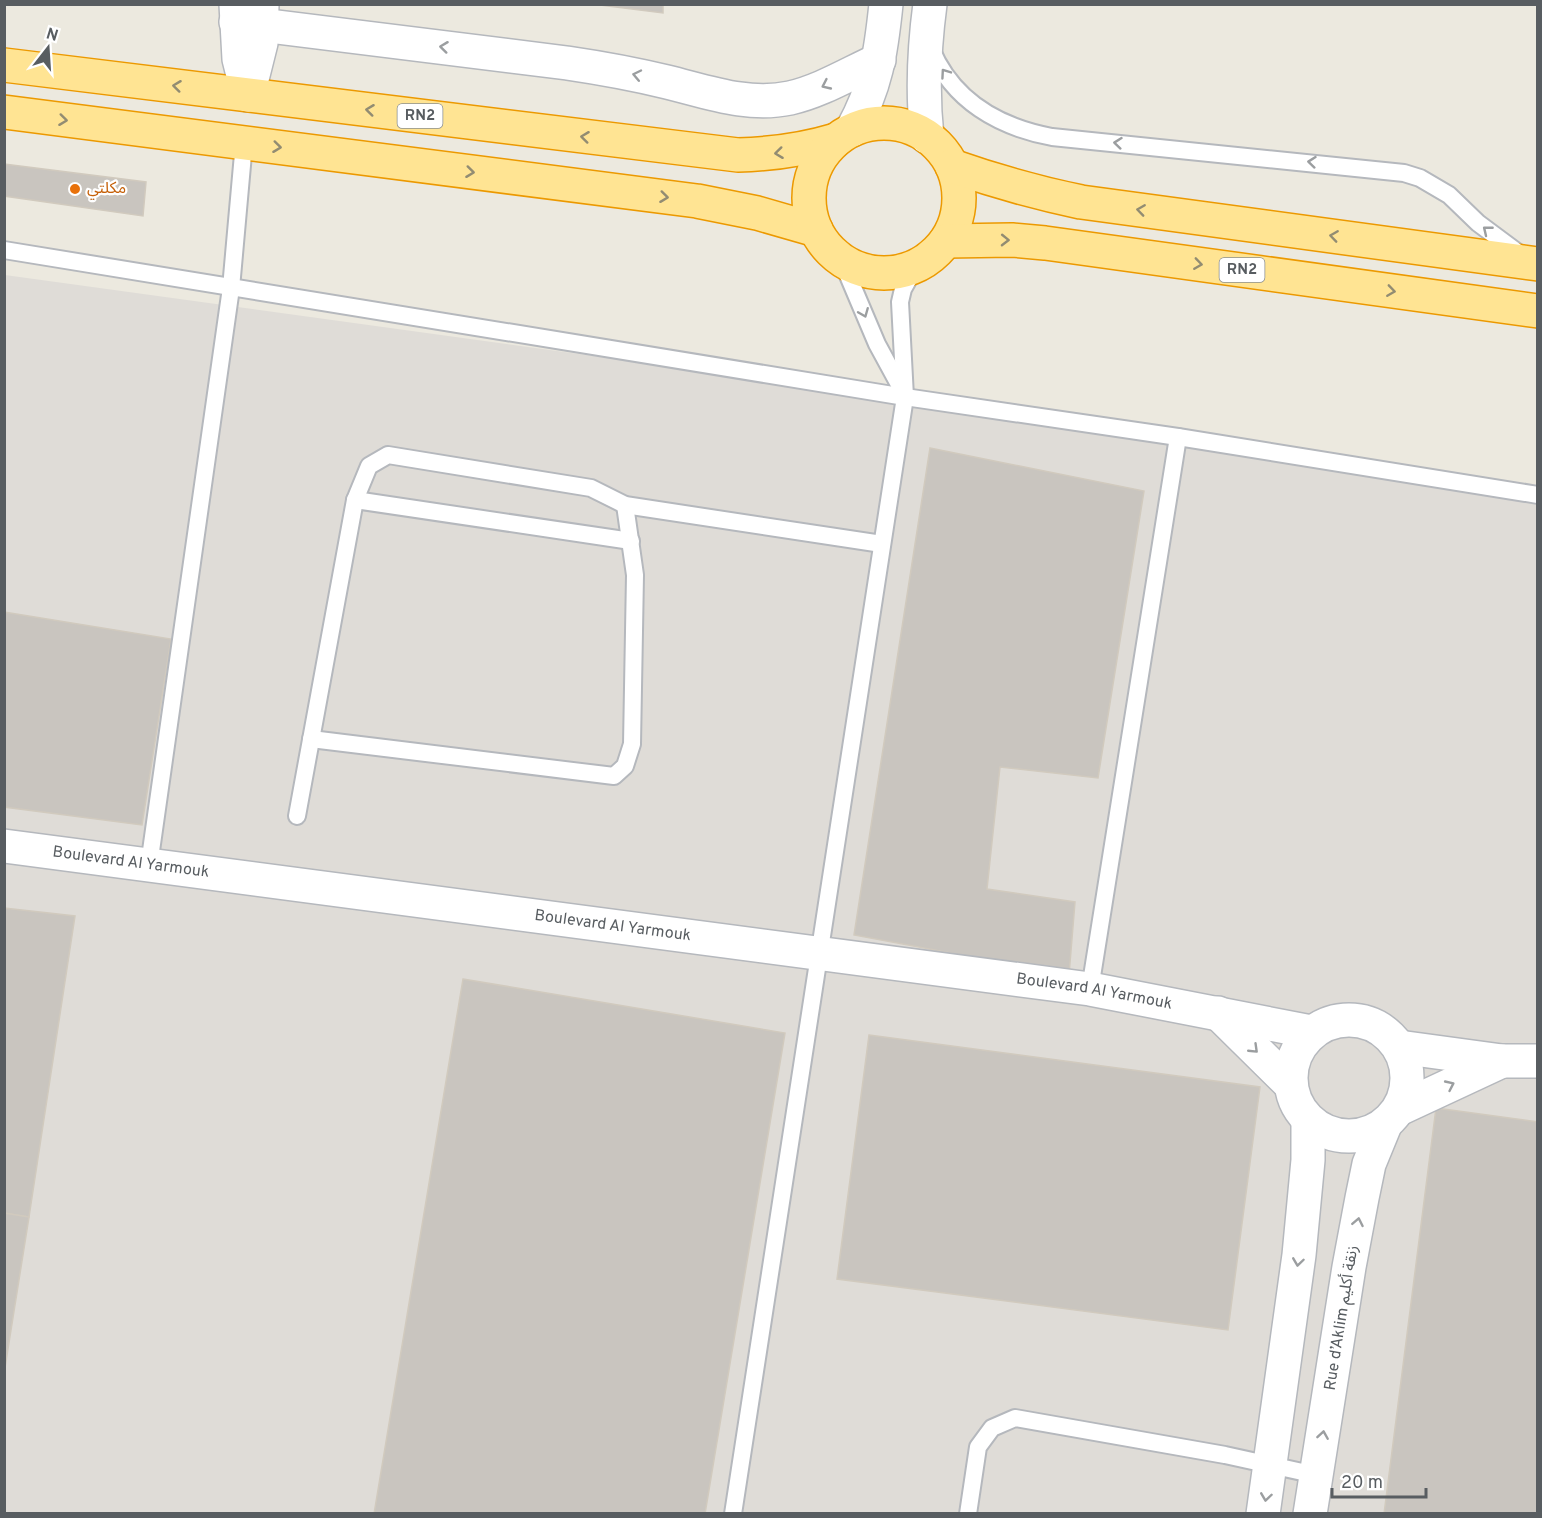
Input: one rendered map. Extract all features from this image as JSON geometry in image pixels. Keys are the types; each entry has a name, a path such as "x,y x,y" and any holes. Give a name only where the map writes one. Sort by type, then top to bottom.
{"highway":[{"name":"RN2","path":"4,65 738,155 793,151 871,124 891,123 910,127 927,136 942,150 952,166 958,185 959,204 955,224 946,241 933,255 916,266 897,272 878,273 859,268 841,259 827,246 816,230 810,211 809,191 814,172 823,155 844,135"},
{"path":"4,112 697,201 757,213 816,230"},
{"path":"952,166 1016,187 1081,202 1536,264"},
{"name":"RN2","path":"946,241 1012,240 1045,243 1538,311"}],"street":[{"path":"844,135 864,108 873,84 879,60 886,4"},
{"path":"927,136 923,87 930,4"},
{"path":"248,95 258,61 249,14 636,75 739,100 763,101 789,98 814,90 879,60"},
{"name":"Boulevard Al Yarmouk","path":"4,846 1090,989 1311,1032"},
{"path":"1218,1013 1290,1084"},
{"path":"1392,1117 1407,1089 1407,1067 1399,1047 1384,1031 1365,1021 1346,1018 1327,1023 1311,1032 1298,1047 1291,1065 1290,1084 1296,1104 1308,1120 1325,1132 1346,1136 1366,1134 1392,1117 1502,1061"},
{"path":"1399,1047 1502,1061 1538,1061"},
{"name":"Rue d’Aklim زنقة أكليم","path":"1310,1514 1347,1279 1369,1164 1392,1117"},
{"path":"1263,1514 1299,1255 1308,1160 1308,1120"}],"lane":[{"path":"926,37 935,59 949,80 966,98 1006,124 1052,137 1404,173 1420,178 1442,190 1496,237 1536,264"},
{"path":"149,865 231,288 244,143"},
{"path":"4,250 905,397 1178,437 1538,495"},
{"path":"841,259 877,344 905,397"},
{"path":"734,1514 905,397 900,302 903,289 916,266"},
{"path":"1090,989 1178,437"},
{"path":"297,816 355,500 369,466 388,455 591,488 625,505 882,544"},
{"path":"355,500 631,541"},
{"path":"311,739 614,776 624,766 632,744 635,575 625,505"},
{"path":"968,1514 978,1447 992,1428 1015,1418 1225,1455 1316,1475"}],"shaded area":[{"path":"5,275 1537,486 1538,1329 1516,1513 5,1514"}],"building":[{"path":"592,4 663,4 663,13"},
{"name":"مكلتي","path":"4,164 146,182 143,216 4,196"},
{"path":"930,448 1144,491 1098,778 1000,767 987,889 1075,902 1069,975 854,935"},
{"path":"4,612 171,639 142,825 4,807"},
{"path":"4,908 75,916 29,1217 4,1213"},
{"path":"463,979 785,1033 705,1514 374,1514"},
{"path":"869,1035 1260,1087 1228,1330 837,1279"},
{"path":"1436,1108 1538,1122 1538,1514 1384,1514"},
{"path":"4,1213 29,1217 4,1374"}],"place":[{"name":"مكلتي","path":"75,189"}]}
